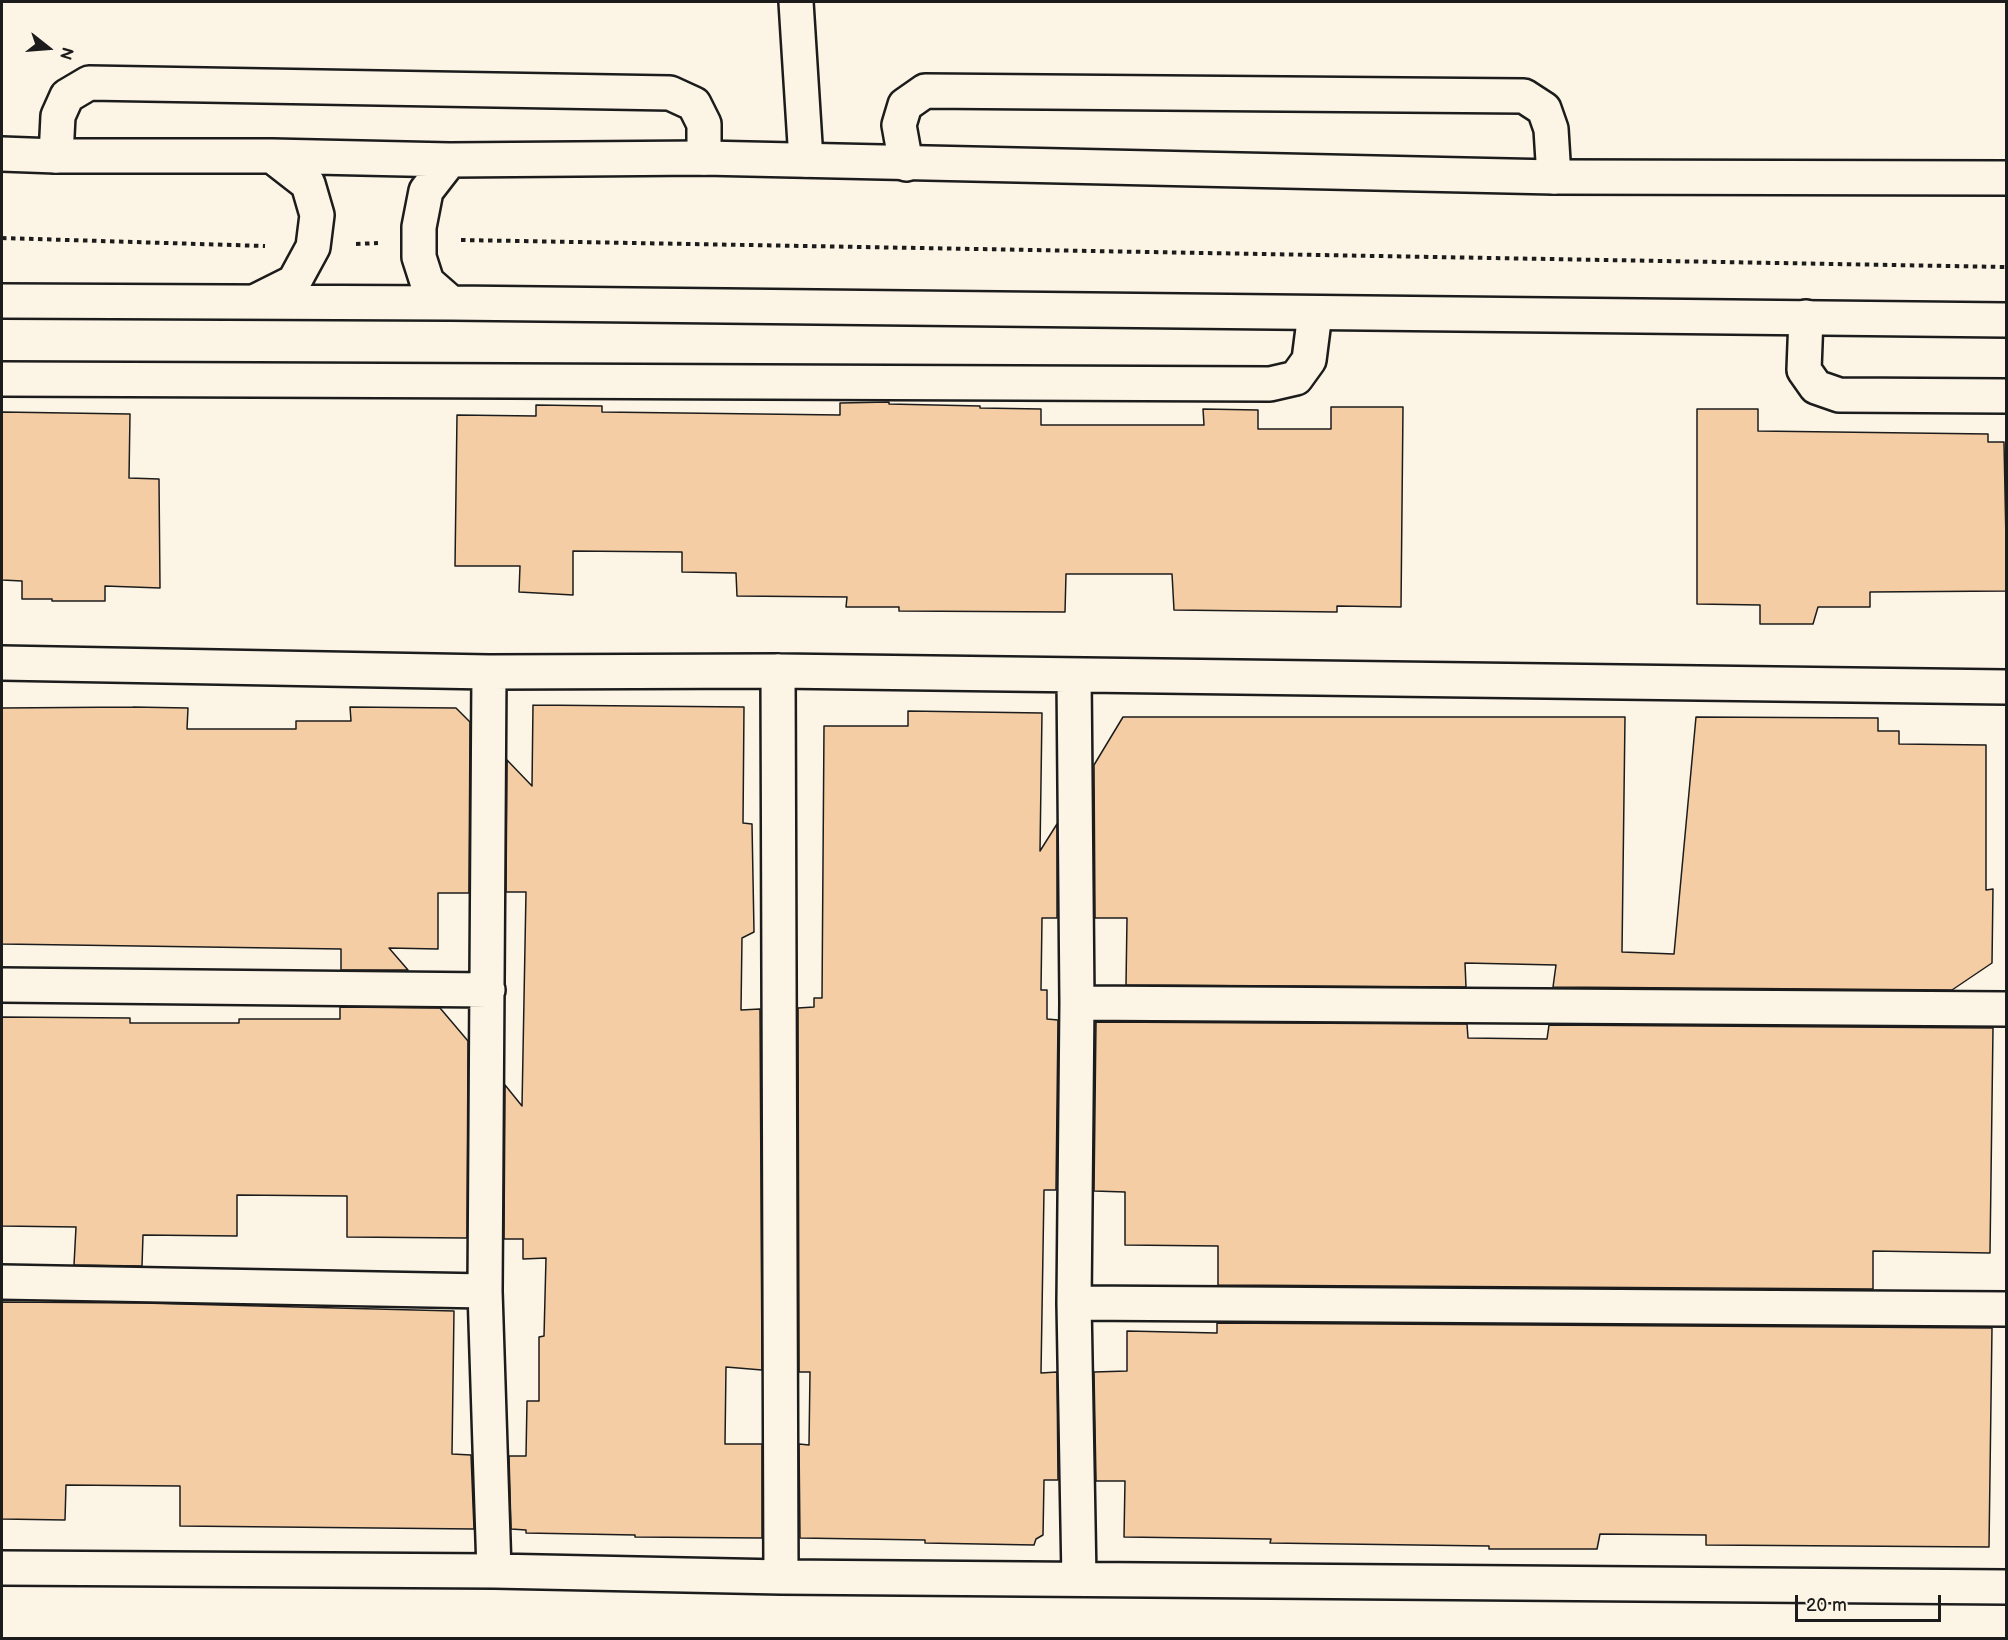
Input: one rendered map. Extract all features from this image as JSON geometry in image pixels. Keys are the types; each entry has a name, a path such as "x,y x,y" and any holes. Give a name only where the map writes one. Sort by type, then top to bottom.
{"street":[{"path":"796,2 806,160"},
{"path":"56,156 58,116 67,96 89,82 670,93 694,104 704,124 704,158"},
{"path":"906,164 899,125 905,105 925,92 1524,96 1544,109 1551,129 1554,177"},
{"path":"2,154 450,160 704,158 1554,177 2007,178"},
{"path":"255,302 294,282 314,247 317,215 308,184 272,156"},
{"path":"450,160 426,191 419,227 419,257 427,282 451,303"},
{"path":"2,301 451,303 2007,320"},
{"path":"2,379 1270,384 1296,378 1309,360 1315,313"},
{"path":"1806,317 1804,370 1816,387 1839,395 2007,396"},
{"path":"2,663 489,672 778,671 2007,687"},
{"path":"778,671 781,1577"},
{"path":"489,672 489,990 485,1291 494,1571"},
{"path":"1074,676 1077,1004 1074,1303 1079,1579"},
{"path":"2,985 489,990"},
{"path":"1077,1004 2007,1009"},
{"path":"2,1282 485,1291"},
{"path":"1074,1303 2007,1310"},
{"path":"2,1568 2007,1587"}],"path":[{"path":"2,238 314,247 419,240 2007,267"}],"building":[{"path":"889,402 889,404 1041,409 1041,425 1204,425 1203,409 1258,410 1258,429 1331,429 1331,407 1403,407 1401,607 1337,606 1337,612 1174,610 1172,574 1066,574 1065,612 899,611 899,607 846,607 847,597 737,596 736,573 682,572 682,552 573,551 573,595 519,592 520,566 455,566 457,415 536,416 536,405 602,406 602,412 840,415 840,403"},
{"path":"1697,409 1758,409 1758,431 1988,434 1988,442 2004,442 2007,591 1870,592 1870,607 1818,607 1813,624 1760,624 1760,605 1697,604"},
{"path":"2,412 130,414 129,478 159,479 160,588 105,586 105,601 52,601 52,599 22,599 22,581 2,580"},
{"path":"533,705 744,707 743,823 752,824 754,932 742,938 741,1010 760,1009 762,1370 726,1367 725,1444 762,1444 762,1538 635,1537 635,1535 526,1533 526,1530 511,1529 509,1456 526,1456 527,1401 539,1401 539,1337 544,1336 546,1258 523,1259 523,1239 504,1239 505,1085 522,1106 526,892 506,892 507,760 532,786"},
{"path":"350,707 456,708 470,722 469,893 438,893 438,949 389,948 408,970 341,970 341,949 2,944 2,708 188,708 187,729 296,729 296,721 351,721"},
{"path":"908,711 1042,713 1040,851 1057,824 1057,918 1042,918 1041,990 1047,990 1047,1019 1058,1020 1056,1190 1044,1190 1041,1373 1057,1372 1058,1480 1044,1480 1043,1535 1036,1539 1034,1545 800,1538 799,1444 809,1445 810,1372 799,1372 798,1008 814,1007 814,998 822,998 824,726 908,726"},
{"path":"1123,717 1625,717 1622,952 1674,954 1696,717 1878,718 1878,731 1899,731 1899,744 1986,745 1986,890 1993,889 1992,963 1952,990 1553,987 1556,965 1465,963 1466,987 1126,985 1127,918 1095,918 1094,765"},
{"path":"340,1007 440,1008 468,1041 467,1238 347,1237 347,1196 237,1195 237,1236 143,1235 142,1266 74,1265 76,1227 2,1226 2,1017 130,1018 130,1023 239,1023 239,1019 340,1019"},
{"path":"1096,1022 1467,1024 1468,1038 1547,1039 1549,1025 1993,1028 1990,1253 1873,1251 1873,1289 1218,1285 1218,1246 1125,1245 1125,1192 1094,1191"},
{"path":"2,1302 454,1311 452,1454 471,1455 474,1529 180,1526 180,1486 66,1485 65,1520 2,1519"},
{"path":"1217,1323 1992,1328 1989,1547 1706,1545 1706,1535 1600,1534 1597,1549 1489,1549 1489,1546 1270,1543 1271,1539 1124,1537 1125,1481 1096,1481 1094,1372 1127,1371 1127,1331 1217,1333"}]}
